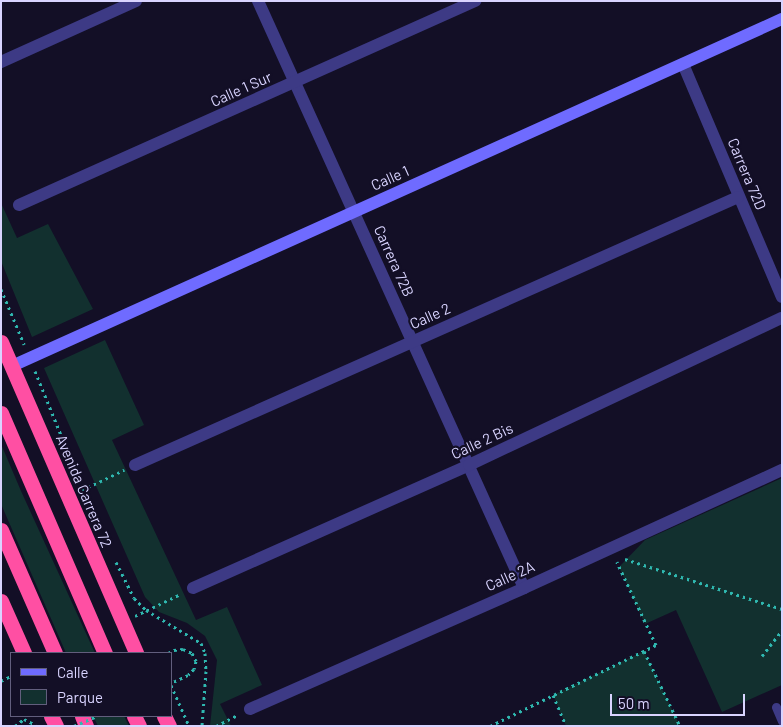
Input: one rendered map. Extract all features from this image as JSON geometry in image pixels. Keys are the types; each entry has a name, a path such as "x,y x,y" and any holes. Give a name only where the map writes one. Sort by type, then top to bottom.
{"highway":[{"name":"Avenida Carrera 72","path":"1,342 136,652"},
{"path":"1,413 106,652"},
{"path":"1,530 54,652"},
{"path":"1,601 24,652"}],"street":[{"path":"1,62 136,1"},
{"name":"Carrera 72B","path":"258,1 524,588"},
{"name":"Calle 1 Sur","path":"19,205 475,1"},
{"name":"Calle 1","path":"12,366 782,19"},
{"name":"Carrera 72D","path":"683,64 782,297"},
{"name":"Calle 2","path":"135,465 738,197"},
{"name":"Calle 2 Bis","path":"193,588 469,465 782,318"},
{"name":"Calle 2A","path":"250,709 524,588 782,470"}],"lane":[{"path":"776,708 782,721"}],"path":[{"path":"1,289 62,436"},
{"path":"67,496 135,465"},
{"path":"80,480 87,497"},
{"path":"112,553 134,598 146,610 201,644 205,653 206,671 202,726"},
{"path":"490,726 656,645 615,557 632,560 698,584 782,609"},
{"path":"122,622 193,588"},
{"path":"762,656 782,630"},
{"path":"170,652 183,649 192,653 196,661 194,669 188,675 172,683"},
{"path":"644,651 680,726"},
{"path":"172,686 189,726"},
{"path":"552,695 566,726"},
{"path":"216,726 250,709"},
{"path":"74,726 95,717"},
{"path":"15,726 24,719 36,725"}],"green space":[{"path":"1,203 17,238 48,224 93,309 32,337 1,261"},
{"path":"105,340 144,425 112,440 196,620 227,607 262,685 220,704 231,726 210,726 217,660 205,636 187,623 159,612 145,597 44,368"},
{"path":"1,444 95,652 66,652 1,504"},
{"path":"782,478 782,685 722,712 676,610 645,624 619,567 645,540"},
{"path":"644,651 680,726 566,726 553,695"},
{"path":"94,717 124,717 129,726 98,726"}]}
